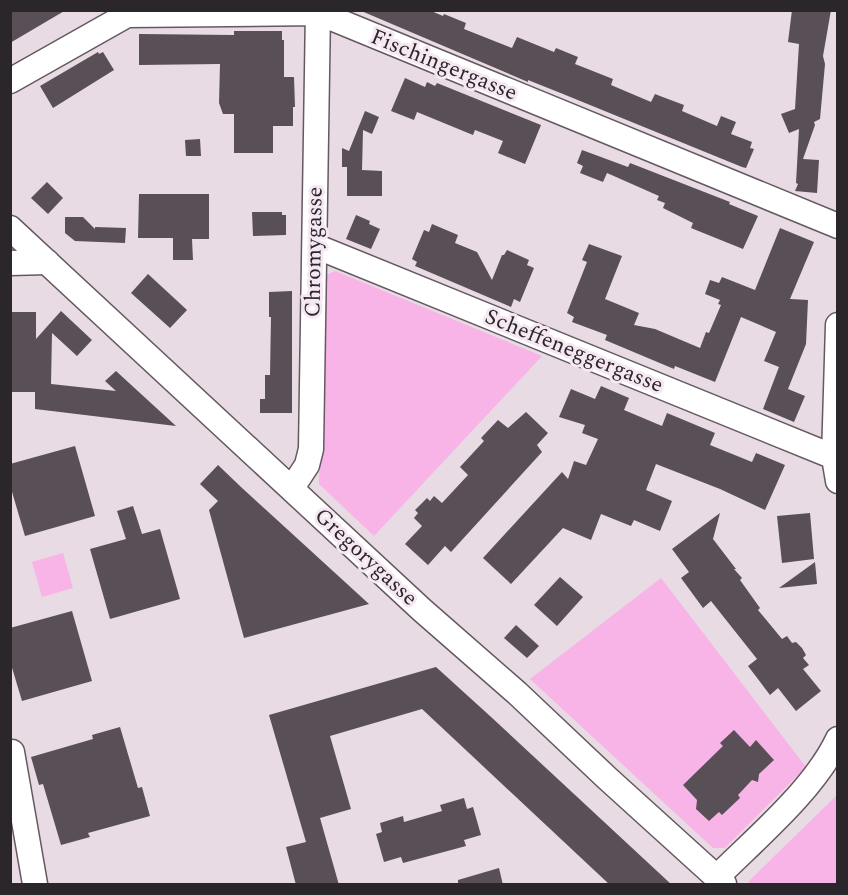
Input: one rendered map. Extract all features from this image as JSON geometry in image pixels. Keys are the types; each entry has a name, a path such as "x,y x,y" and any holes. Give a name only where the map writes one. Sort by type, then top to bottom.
{"street":[{"name":"Fischingergasse","path":"10,81 127,15 318,12 837,226"},
{"name":"Chromygasse","path":"292,488 307,465 311,449 318,12"},
{"name":"Gregorygasse","path":"10,228 422,610 517,693 720,881"},
{"name":"Scheffeneggergasse","path":"315,246 834,457"},
{"path":"10,263 47,262"},
{"path":"837,325 834,457 837,481"},
{"path":"720,881 787,808 830,756 837,740"},
{"path":"12,752 35,885"}],"shaded area":[{"path":"335,271 542,356 374,536 319,484 323,281 326,275"},
{"path":"63,553 73,588 42,597 32,562"},
{"path":"661,578 806,767 725,848 713,848 530,679"},
{"path":"837,795 837,884 749,884 749,881"}],"building":[{"path":"10,10 66,10 10,43"},
{"path":"359,10 429,10 466,23 464,29 512,48 517,37 554,52 556,48 578,57 575,64 613,79 611,85 651,102 655,94 684,105 682,111 717,126 721,116 736,122 731,134 752,142 750,148 754,149 746,168 742,167 528,80 528,82"},
{"path":"792,10 831,10 823,56 825,64 820,119 814,122 815,125 803,159 819,160 817,193 795,191 798,184 796,183 799,129 789,133 781,114 795,109 799,44 788,42"},
{"path":"234,31 282,31 284,77 294,77 295,107 293,107 293,126 273,126 273,153 234,153 234,114 223,114 219,103 220,64 139,65 139,34 234,35"},
{"path":"98,52 99,54 103,52 114,70 53,108 40,86"},
{"path":"405,78 425,87 427,82 435,86 437,83 541,125 525,164 498,153 503,141 475,130 473,135 417,112 414,120 391,111"},
{"path":"365,111 379,117 372,134 363,130 362,170 382,171 382,196 347,196 347,167 342,167 342,148 349,151"},
{"path":"200,139 201,156 186,156 185,140"},
{"path":"582,150 628,167 630,163 730,202 729,204 758,216 743,249 691,228 693,223 663,208 665,203 657,200 659,196 607,173 603,182 580,173 583,166 577,163"},
{"path":"47,182 63,198 48,214 31,198"},
{"path":"139,194 209,194 209,239 192,239 193,260 173,260 173,238 138,238"},
{"path":"252,212 282,212 282,215 286,215 286,235 253,236"},
{"path":"356,215 370,221 369,224 380,229 371,249 346,239"},
{"path":"65,217 83,217 95,229 95,227 126,228 125,243 75,241 65,233"},
{"path":"432,224 458,235 455,243 477,252 492,280 502,255 507,250 529,260 527,265 534,268 520,302 514,299 511,307 415,266 417,262 412,259 424,230 429,232"},
{"path":"780,228 814,242 790,299 808,300 806,344 788,389 805,396 794,422 763,409 779,367 764,361 776,332 741,317 715,382 675,366 674,369 605,340 607,335 572,322 574,317 567,313 587,262 582,260 589,244 622,256 605,299 639,313 634,325 655,329 700,348 721,305 718,304 720,300 705,294 710,280 719,283 722,277 755,290"},
{"path":"148,274 187,310 170,328 131,293"},
{"path":"292,291 292,413 260,413 260,399 265,399 265,375 270,375 269,292"},
{"path":"61,311 92,340 77,356 52,333 51,384 116,391 105,381 116,371 176,426 35,409 35,392 10,392 10,312 36,312 36,339"},
{"path":"601,386 629,398 624,410 662,426 667,413 715,433 710,445 752,462 756,453 785,465 765,510 720,489 656,464 646,490 672,501 660,531 634,520 631,526 601,514 591,540 563,528 511,584 483,558 562,472 568,479 574,461 586,465 598,439 582,433 585,425 559,417 571,389 595,399"},
{"path":"526,412 548,433 537,445 542,452 451,552 445,546 428,565 405,544 422,526 414,518 418,513 415,510 427,498 430,501 434,496 442,503 468,475 460,467 484,441 481,438 498,420 508,428"},
{"path":"75,446 95,516 25,536 10,485 10,464"},
{"path":"218,465 369,604 244,638 209,510 218,501 200,484"},
{"path":"133,506 142,534 160,529 180,599 110,619 90,549 126,539 117,511"},
{"path":"720,513 713,539 742,578 740,580 760,608 758,610 782,639 787,636 792,643 796,642 802,648 806,655 803,658 809,665 803,669 821,691 796,711 778,688 770,695 748,666 757,659 711,601 703,608 681,578 689,572 672,549"},
{"path":"810,513 814,559 782,563 777,516"},
{"path":"815,562 817,584 779,588"},
{"path":"560,577 583,597 557,626 534,605"},
{"path":"72,611 92,681 22,701 10,661 10,628"},
{"path":"516,625 539,646 527,658 504,638"},
{"path":"436,667 672,885 610,885 422,709 330,736 351,809 320,818 339,885 296,885 286,847 306,842 269,715"},
{"path":"120,727 138,788 142,787 150,816 88,833 90,837 61,845 43,784 39,785 31,757 93,739 92,735"},
{"path":"734,730 750,747 756,740 774,760 759,774 758,782 752,780 738,795 740,798 722,815 719,812 709,821 696,809 697,800 683,785 723,746 720,743"},
{"path":"464,798 467,809 473,807 481,835 464,840 466,846 403,863 401,857 384,862 376,834 382,832 380,823 403,816 404,822 442,811 440,805"},
{"path":"499,868 503,885 458,885 458,880"}]}
